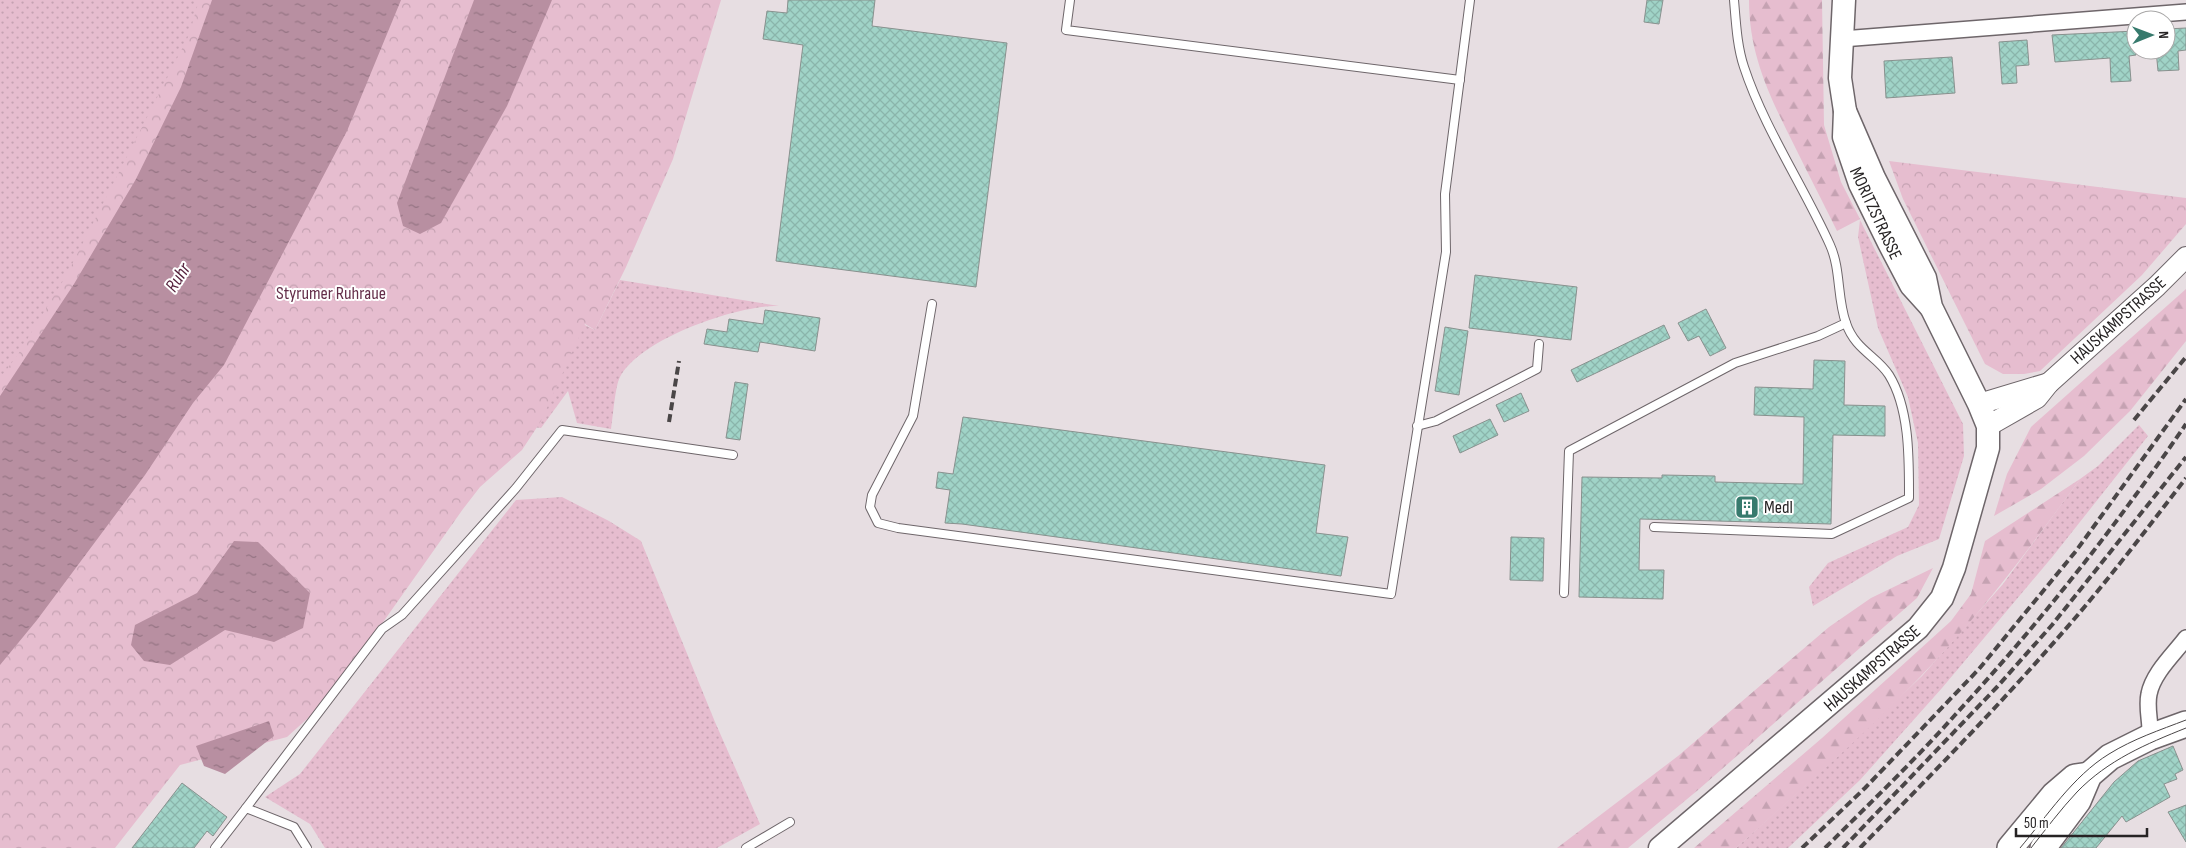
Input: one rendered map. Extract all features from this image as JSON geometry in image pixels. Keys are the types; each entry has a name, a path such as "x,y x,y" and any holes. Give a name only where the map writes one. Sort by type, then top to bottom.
{"main road":[{"name":"MORITZSTRASSE","path":"1844,0 1840,78 1845,111 1844,137 1860,184 1911,285 1931,307 1979,404"},
{"name":"HAUSKAMPSTRASSE","path":"1660,848 1918,628 1942,598 1954,568 1982,475 1988,448 1988,426 1979,404"},
{"path":"2043,848 2078,801 2089,775 2110,756 2150,737 2186,724"},
{"path":"2010,848 2054,795 2075,778 2089,775"}],"street":[{"path":"1842,39 2186,12"},
{"name":"HAUSKAMPSTRASSE","path":"1988,426 2037,398 2049,383 2157,286 2186,257"},
{"name":"HAUSKAMPSTRASSE","path":"1979,404 2049,383"},
{"path":"2150,737 2149,692 2155,679 2186,638"}],"lane":[{"path":"1070,0 1066,30 1460,80"},
{"path":"932,304 912,416 872,495 872,513 878,523 885,526 1391,594 1446,252 1445,194 1470,1 1460,0"},
{"path":"1654,527 1832,534 1909,498 1909,451 1902,406 1889,375 1857,344 1846,323 1831,248 1754,93 1744,66 1737,37 1734,0"},
{"path":"1564,593 1569,451 1735,363 1818,336 1846,323"},
{"path":"1417,426 1436,421 1537,369 1539,344"},
{"path":"215,848 382,630 409,608 516,488 562,430 734,455"},
{"path":"246,808 294,827 307,848"},
{"path":"746,848 790,822"}],"green space":[{"path":"0,0 212,0 181,87 0,396"},
{"name":"Styrumer Ruhraue","path":"199,0 721,0 673,159 626,267 595,330 585,324 541,421 522,450 480,487 328,700 287,737 180,765 115,848 0,848 0,378 17,356 66,276 189,35"},
{"path":"1749,0 1822,0 1824,125 1841,182 1860,219 1837,231 1777,110 1762,75 1753,39"},
{"path":"1889,161 2186,198 2186,224 2142,275 2040,371 2024,374 2003,374 1985,364 1903,199"},
{"path":"1860,220 1963,424 1964,456 1939,539 1897,556 1813,606 1809,587 1828,563 1908,527 1919,505 1918,443 1908,397 1878,328 1858,237"},
{"path":"620,280 779,306 740,311 716,318 692,326 648,349 631,363 618,381 611,429 577,423 568,391 541,428 503,423 540,303 595,330"},
{"path":"2186,289 2186,341 2130,411 2084,456 2041,489 1994,516 2007,474 2031,427"},
{"path":"2139,425 2148,436 2053,556 1942,688 1860,780 1788,848 1736,848 1838,756 1922,676 2003,584 2080,479 2098,466"},
{"path":"2080,479 2023,556 1964,629 1876,721 1736,848 1694,848 1822,738 1951,621 1971,594 1985,541"},
{"path":"562,497 609,521 641,541 715,722 760,824 717,848 325,848 310,824 265,797 300,774 516,500"},
{"path":"1933,568 1917,598 1698,790 1628,848 1557,848 1678,756 1829,627 1871,598"}],"water":[{"name":"Ruhr","path":"212,0 401,0 347,131 224,365 193,403 145,475 37,620 0,665 0,396 74,284 136,179 181,87"},
{"path":"474,0 552,0 507,106 441,223 420,234 403,226 397,203"},
{"path":"234,541 258,542 310,593 303,628 274,642 225,630 170,665 144,661 131,645 135,625 197,593"},
{"path":"269,721 274,736 225,774 204,766 196,746"}],"building":[{"path":"788,0 875,0 872,26 1007,43 976,287 776,261 803,45 763,39 767,11 787,13"},
{"path":"1647,0 1663,0 1659,24 1644,22"},
{"path":"2176,28 2186,28 2186,50 2178,51 2179,70 2158,71 2157,60 2176,60"},
{"path":"2126,31 2126,60 2129,60 2131,81 2111,82 2110,58 2055,62 2052,35"},
{"path":"2027,40 2029,65 2016,66 2017,83 2002,84 1999,42"},
{"path":"1952,57 1955,93 1886,98 1884,61"},
{"path":"1475,275 1577,287 1571,340 1469,328"},
{"path":"1706,309 1726,348 1710,356 1699,336 1688,341 1678,323"},
{"path":"765,310 820,318 815,351 760,342 758,352 704,344 707,329 727,332 729,319 763,324"},
{"path":"1664,325 1670,338 1577,382 1571,370"},
{"path":"1445,327 1468,331 1459,395 1435,391"},
{"path":"1814,360 1845,361 1844,405 1885,406 1885,436 1833,435 1831,524 1640,519 1639,570 1664,570 1663,599 1579,597 1582,477 1662,478 1662,475 1715,476 1715,482 1803,484 1804,417 1754,415 1755,387 1813,389"},
{"path":"735,382 748,384 740,440 726,438"},
{"path":"1521,393 1529,411 1504,422 1496,405"},
{"path":"963,417 1325,465 1316,533 1348,537 1341,576 945,523 950,490 936,488 938,472 953,474"},
{"path":"1490,419 1498,435 1460,453 1453,436"},
{"path":"1511,537 1544,538 1543,581 1510,580"},
{"path":"2173,746 2183,770 2175,774 2177,779 2164,784 2170,797 2126,822 2122,816 2096,848 2061,848 2114,782 2138,761"},
{"path":"182,783 227,817 213,836 207,831 194,848 132,848"},
{"path":"2186,805 2186,842 2168,812"}],"tram line":[{"path":"2020,848 2061,797 2096,763 2128,744 2186,720"},
{"path":"2031,848 2077,792 2101,771 2128,754 2186,728"}],"railway":[{"path":"2134,420 2186,357"},
{"path":"669,422 679,361"},
{"path":"1802,848 1865,788 1979,669 2076,551 2186,399"},
{"path":"1825,848 1924,749 2016,646 2076,574 2160,462 2186,424"},
{"path":"1843,848 1997,687 2052,625 2186,457"},
{"path":"1860,848 1963,742 2038,660 2110,575 2186,478"}],"place":[{"name":"Medl","path":"1747,507"}]}
